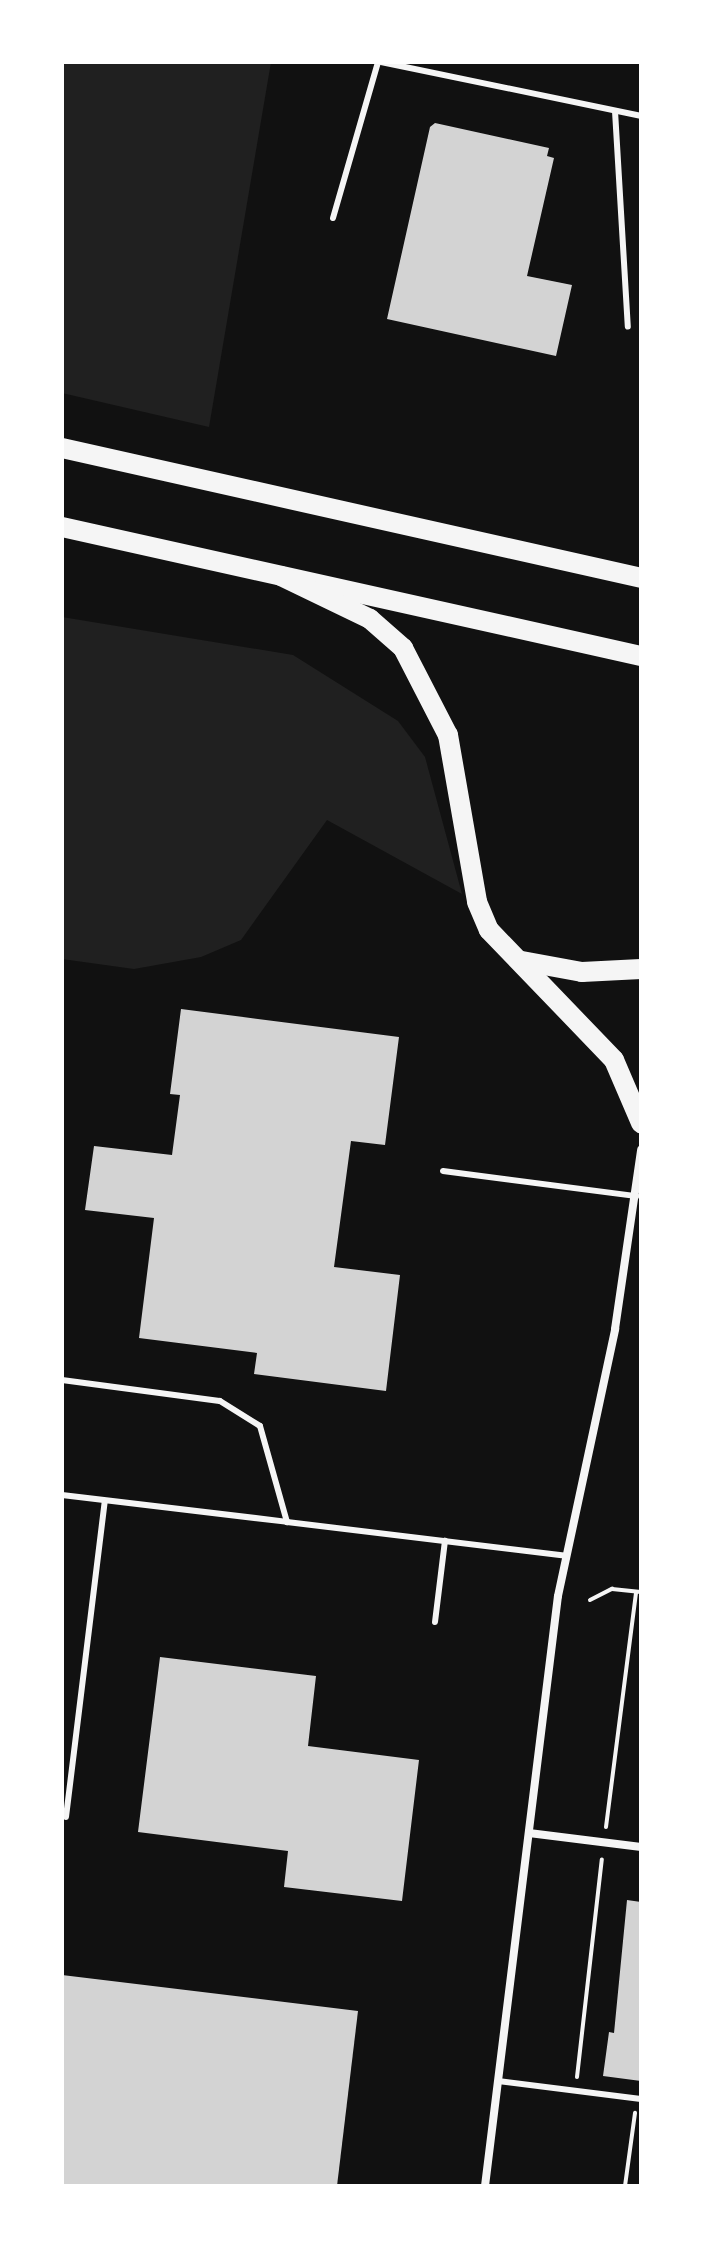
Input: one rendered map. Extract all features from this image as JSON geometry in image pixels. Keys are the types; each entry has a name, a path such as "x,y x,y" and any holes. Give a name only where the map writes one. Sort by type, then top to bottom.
{"highway":[{"path":"62,448 641,578"},
{"path":"62,527 641,656"},
{"path":"281,576 370,619 403,648 426,686 448,735 477,902 489,930 614,1060 641,1123"},
{"path":"511,956 558,970 641,969"}],"street":[{"path":"485,2186 566,1556 615,1329 641,1150"},
{"path":"529,1833 641,1847"}],"lane":[{"path":"333,218 380,62 641,116"},
{"path":"615,111 628,327"},
{"path":"443,1171 636,1196"},
{"path":"62,1380 220,1401 260,1426 287,1522"},
{"path":"62,1495 566,1556"},
{"path":"66,1817 105,1501"},
{"path":"435,1622 445,1541"},
{"path":"498,2081 639,2099"}],"path":[{"path":"590,1600 612,1589 639,1592 606,1827"},
{"path":"575,2091 602,1856"},
{"path":"625,2186 639,2099"}],"shaded area":[{"path":"62,62 271,62 209,427 62,393"},
{"path":"62,617 293,655 398,721 425,757 462,894 327,820 241,940 201,957 134,969 62,959"}],"building":[{"path":"435,123 549,148 547,156 554,158 527,276 572,285 556,356 387,319 430,127"},
{"path":"181,1009 399,1037 385,1145 351,1141 334,1267 400,1275 386,1391 254,1374 257,1353 139,1338 154,1218 85,1210 94,1146 172,1155 180,1095 170,1094"},
{"path":"160,1657 316,1676 308,1746 419,1760 402,1901 284,1887 288,1851 138,1832"},
{"path":"627,1900 641,1902 641,2081 603,2076 609,2032 614,2033"},
{"path":"62,1975 358,2011 337,2186 62,2186"}]}
